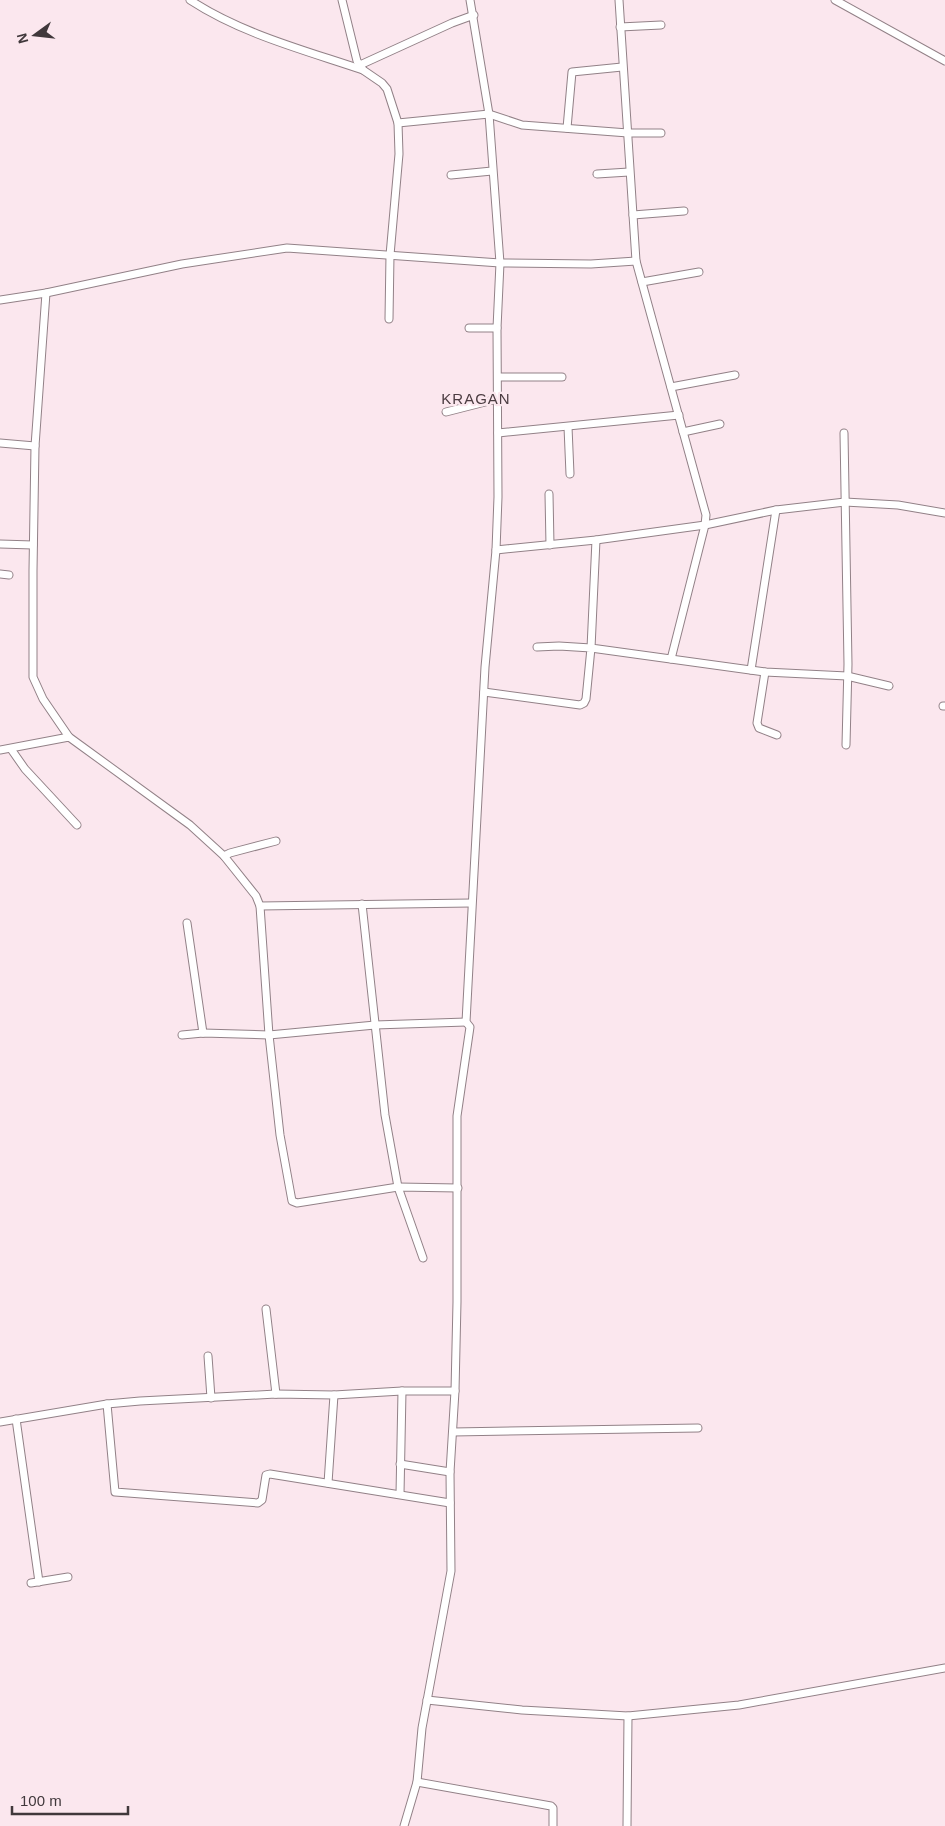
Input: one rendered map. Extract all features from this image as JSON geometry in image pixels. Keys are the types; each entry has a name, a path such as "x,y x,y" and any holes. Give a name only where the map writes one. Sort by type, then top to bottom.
{"street":[{"path":"190,0 223,19 267,38 362,68 387,89 398,123 399,154 390,255 389,319"},
{"path":"342,0 356,57 362,68"},
{"path":"404,1826 417,1782 422,1728 451,1571 450,1472 455,1391 458,1116 470,1027 466,1022 471,903 485,668 496,550 497,328 500,263 489,114 470,0"},
{"path":"619,0 636,261 706,515 671,659"},
{"path":"835,0 945,60"},
{"path":"362,68 452,23 474,15"},
{"path":"620,27 660,25"},
{"path":"567,128 572,72 622,67"},
{"path":"398,123 489,114 522,124 628,133 661,133"},
{"path":"451,175 492,171"},
{"path":"597,174 629,172"},
{"path":"633,215 684,211"},
{"path":"0,300 46,293 182,264 278,249 500,263 591,264 636,261"},
{"path":"642,282 699,272"},
{"path":"46,293 35,446 33,545 33,677 43,699 69,737 190,825 224,856 256,896 260,906 269,1034 280,1135 292,1201 297,1203 398,1187 458,1188"},
{"path":"469,328 497,328"},
{"path":"671,387 735,375"},
{"path":"498,377 562,377"},
{"path":"446,412 498,399"},
{"path":"498,433 679,415"},
{"path":"683,432 720,424"},
{"path":"568,427 570,474"},
{"path":"844,434 846,745"},
{"path":"0,443 35,446"},
{"path":"549,494 550,545"},
{"path":"496,550 596,540 705,525 776,510 845,502 898,505 945,513"},
{"path":"751,670 776,510"},
{"path":"484,692 582,704 586,699 591,648 596,540"},
{"path":"0,544 33,545"},
{"path":"0,574 9,575"},
{"path":"537,647 591,648 765,672 847,676 889,686"},
{"path":"765,672 757,723 759,728 777,735"},
{"path":"0,750 69,737"},
{"path":"11,749 25,769 77,826"},
{"path":"224,856 276,840"},
{"path":"260,906 471,903"},
{"path":"362,904 385,1115 398,1187 423,1258"},
{"path":"187,923 203,1033"},
{"path":"182,1035 203,1033 269,1034 375,1025 466,1022"},
{"path":"266,1309 276,1394"},
{"path":"208,1356 211,1398"},
{"path":"0,1422 107,1404 276,1394 334,1395 402,1390 455,1391"},
{"path":"400,1494 402,1390"},
{"path":"328,1483 334,1395"},
{"path":"107,1404 115,1492 258,1503 262,1500 266,1475 268,1474 450,1503"},
{"path":"16,1419 35,1582 68,1577"},
{"path":"453,1432 698,1428"},
{"path":"400,1464 450,1472"},
{"path":"427,1700 522,1710 628,1716 738,1705 945,1668"},
{"path":"627,1826 628,1716"},
{"path":"417,1782 551,1806 553,1808 553,1826"}],"district":[{"name":"KRAGAN","path":"476,399"}]}
